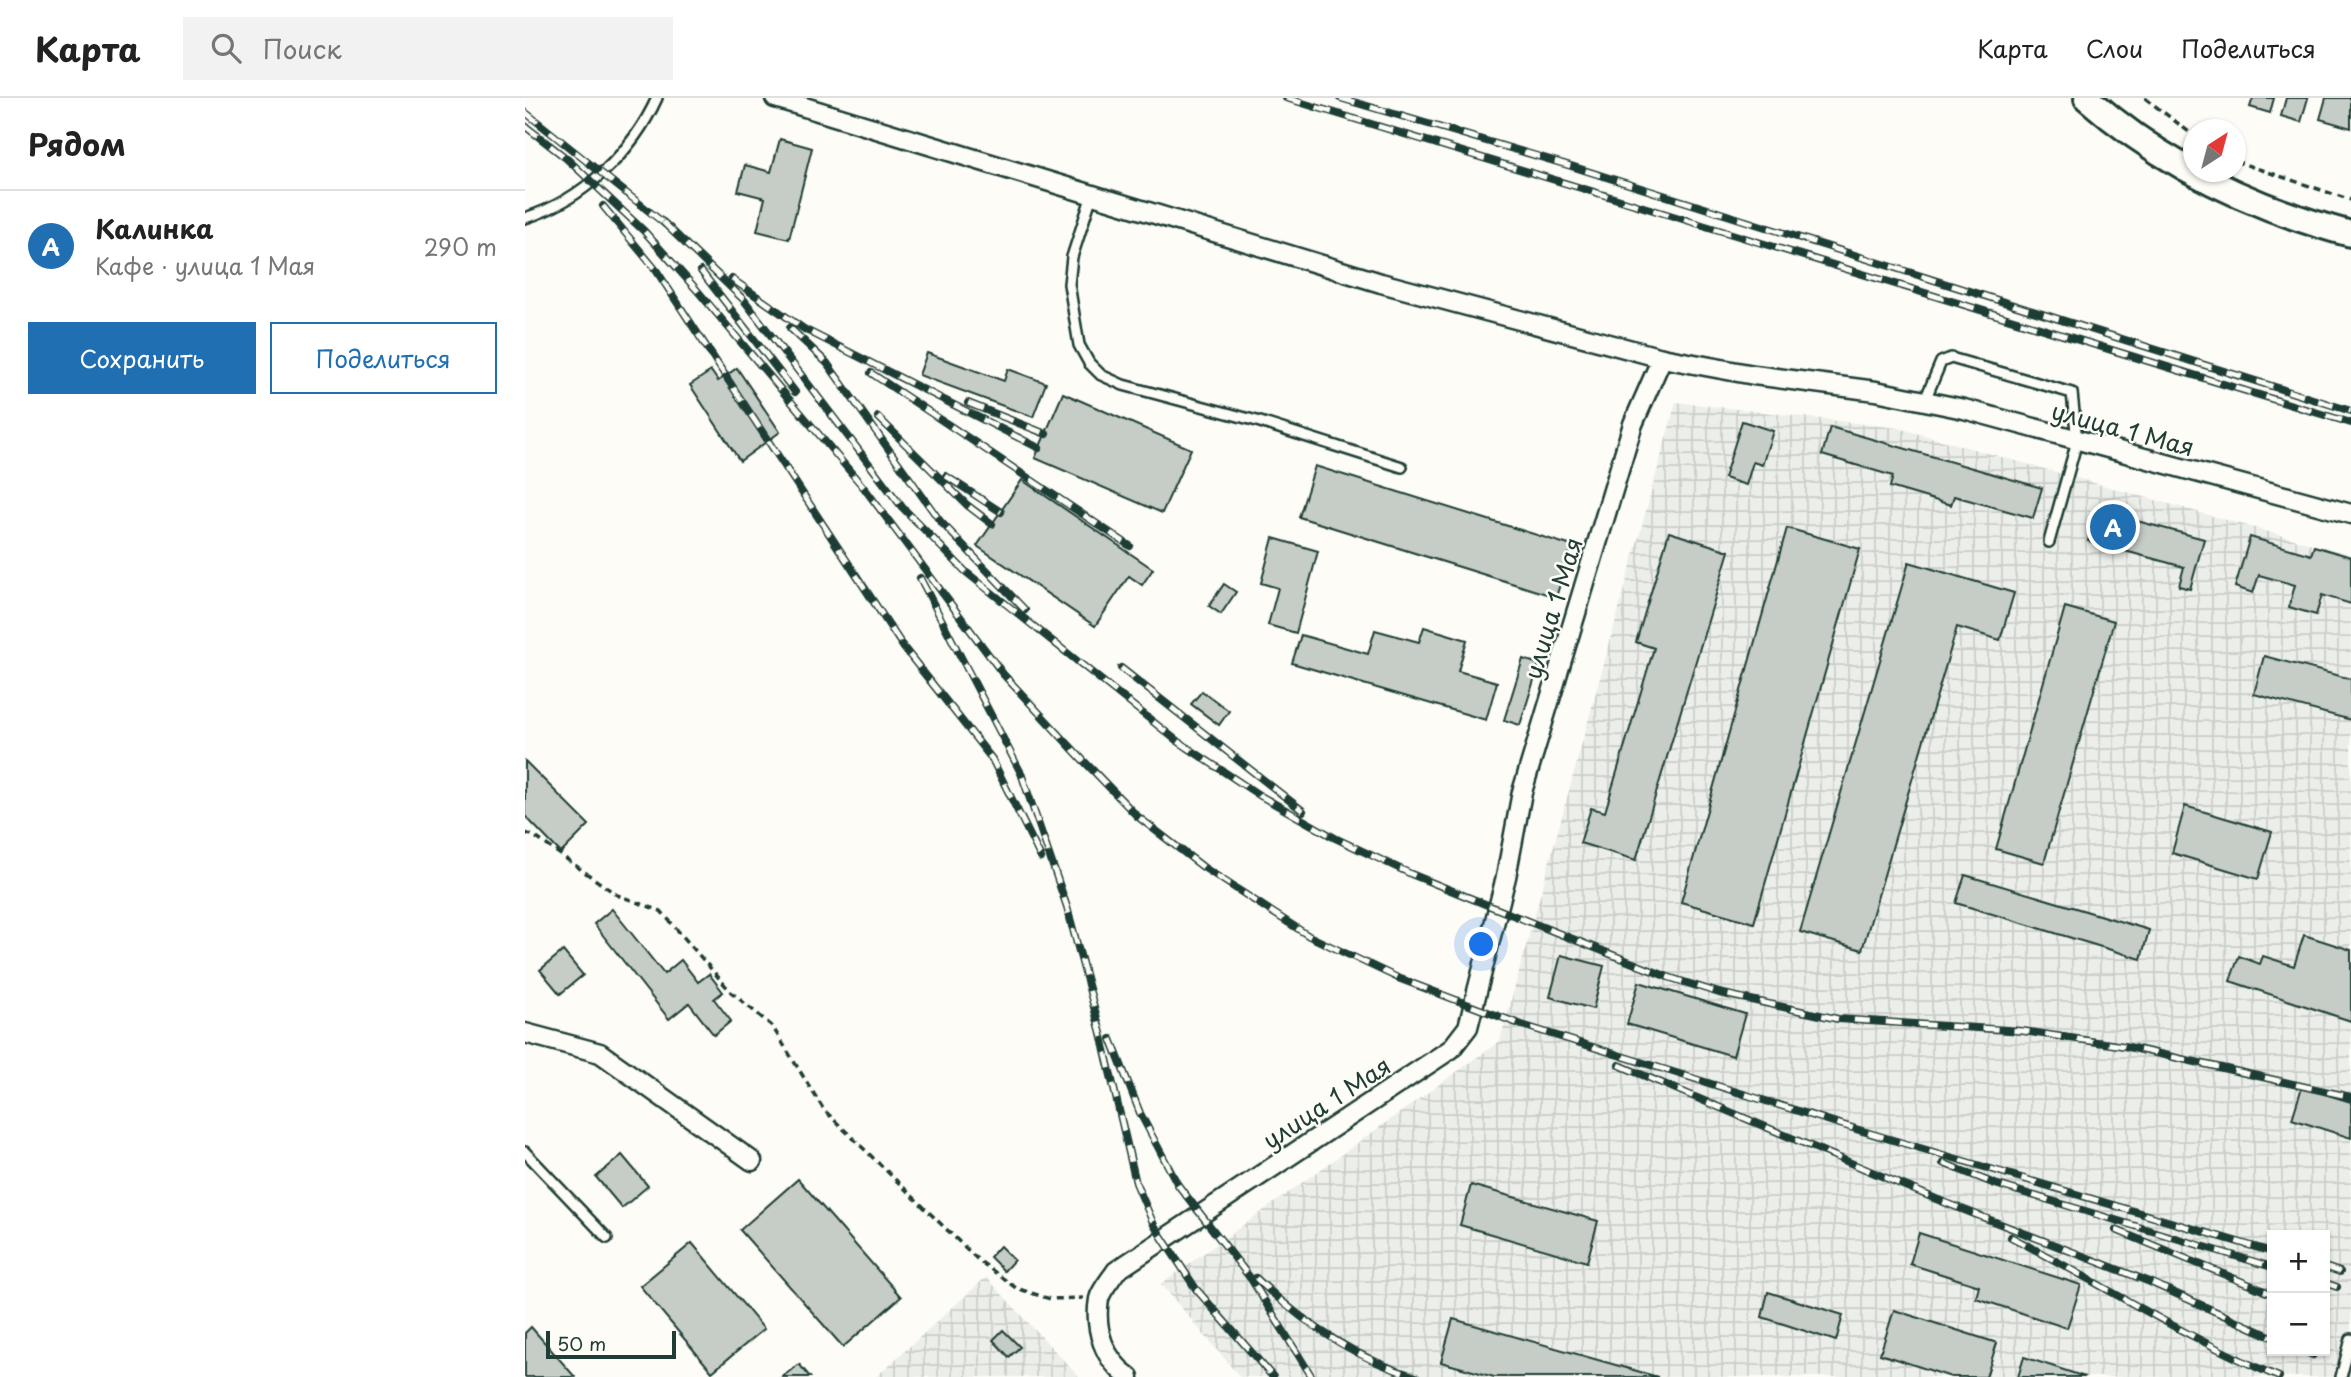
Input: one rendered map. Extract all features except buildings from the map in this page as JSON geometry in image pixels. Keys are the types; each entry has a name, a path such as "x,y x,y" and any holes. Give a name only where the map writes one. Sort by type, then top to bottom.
{"main road":[{"path":"2087,98 2148,146 2236,197 2281,214 2351,234"}],"street":[{"path":"775,98 1381,283 1662,358"},
{"name":"улица 1 Мая","path":"1099,1297 1116,1271 1451,1049 1468,1027 1506,877 1522,792 1633,424 1662,358 1925,400 2351,514"},
{"path":"525,1033 600,1053 752,1161"},
{"path":"1099,1297 1100,1338 1116,1368 1129,1377"}],"lane":[{"path":"525,218 593,183 633,140 657,98"},
{"path":"1092,195 1072,257 1069,284 1079,345 1089,363 1101,374 1123,385 1257,422 1402,467"},
{"path":"1925,400 1941,362 1951,358 2072,393 2077,441 2049,542"},
{"path":"525,1152 607,1238"},
{"path":"2341,1377 2351,1339"}],"path":[{"path":"2145,98 2183,127"},
{"path":"2246,165 2351,200"},
{"path":"525,834 534,836 617,895 661,911 731,992 772,1027 824,1110 977,1259 1016,1288 1050,1299 1099,1297"}],"shaded area":[{"path":"1676,402 1898,428 2351,555 2351,1377 1240,1377 1161,1284 1500,1041"},
{"path":"986,1277 1079,1377 876,1377"}],"railway":[{"path":"1286,98 2351,423"},
{"path":"1340,98 1571,166 2351,411"},
{"path":"525,112 670,228"},
{"path":"525,126 566,158 644,231 696,289 865,489 1003,674 1137,816 1203,867 1309,936 1398,978 1522,1025 1859,1130 2267,1251"},
{"path":"603,206 656,270 904,648 992,759 1041,858"},
{"path":"663,222 744,300 902,507 966,572 1176,740 1259,795 1335,838 1411,874 1490,906 1668,977 1719,993 1838,1019 2023,1031 2124,1046 2351,1097"},
{"path":"701,271 795,392"},
{"path":"732,279 804,329 1039,448"},
{"path":"790,328 827,363 940,521 1025,610"},
{"path":"871,373 1130,546"},
{"path":"968,403 1046,434"},
{"path":"878,417 967,505 992,524"},
{"path":"946,476 1001,512"},
{"path":"920,578 1021,773 1067,907 1101,1033 1136,1183 1154,1225 1196,1289 1273,1377"},
{"path":"1121,668 1303,811"},
{"path":"1111,1039 1140,1113 1178,1185 1251,1279 1312,1377"},
{"path":"1619,1065 1936,1199 2150,1282 2267,1335"},
{"path":"1943,1163 1995,1184 2267,1266"},
{"path":"2116,1230 2270,1293"},
{"path":"2011,1237 2177,1328 2279,1377"},
{"path":"2330,1269 2340,1272"},
{"path":"1256,1278 1292,1310 1330,1337 1371,1360 1416,1377"},
{"path":"2330,1285 2337,1287"}],"place":[{"name":"Калинка","path":"2113,527"}]}
